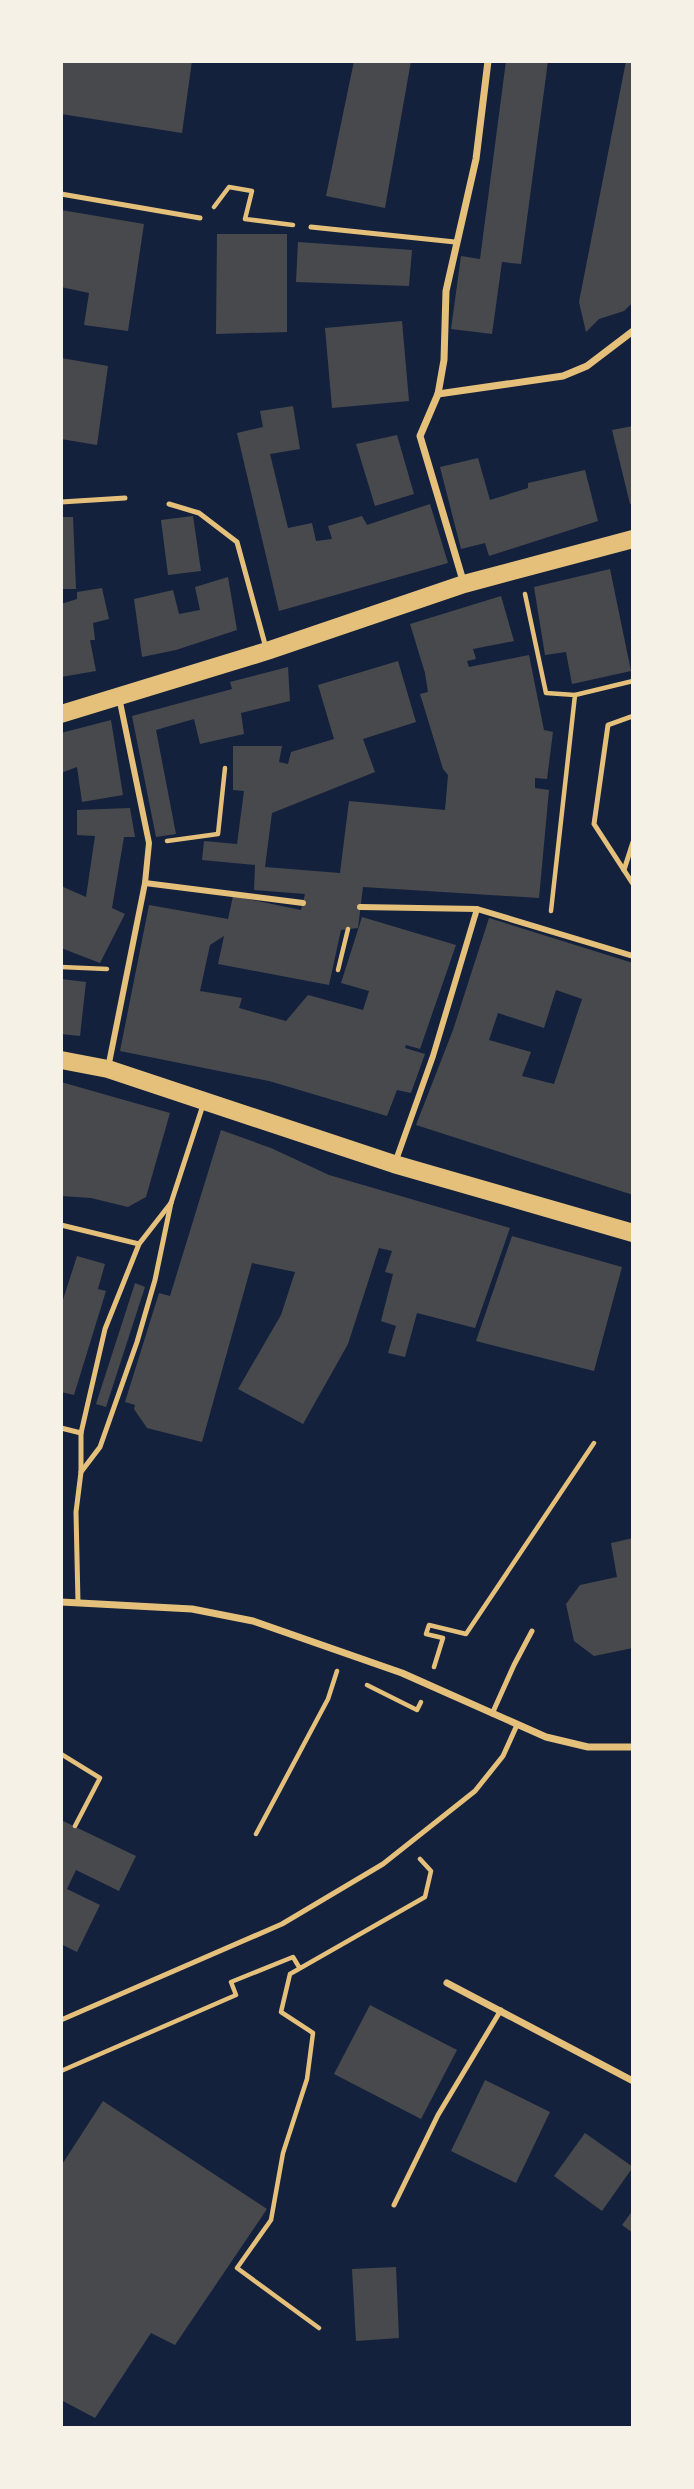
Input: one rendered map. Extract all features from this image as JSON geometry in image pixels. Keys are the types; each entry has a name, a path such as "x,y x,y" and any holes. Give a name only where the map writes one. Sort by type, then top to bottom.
{"main road":[{"path":"61,714 267,651 464,584 633,539"},
{"path":"61,1060 108,1069 394,1164 633,1233"}],"street":[{"path":"464,584 420,436 438,394 444,360 446,290 476,159 488,61"},
{"path":"438,394 564,376 587,366 633,331"},
{"path":"108,1069 145,883 149,843 119,695"},
{"path":"145,883 303,902"},
{"path":"360,907 477,909 633,956"},
{"path":"394,1164 433,1056 477,909"},
{"path":"61,1602 192,1609 242,1618 341,1650 517,1725 571,1744 588,1747 633,1747"},
{"path":"447,1983 633,2081"}],"lane":[{"path":"61,194 200,218"},
{"path":"311,227 456,242"},
{"path":"61,502 125,498"},
{"path":"169,504 199,513 237,541 267,651"},
{"path":"633,716 608,725 594,824 633,884"},
{"path":"624,870 633,842"},
{"path":"81,1472 100,1447 137,1342 155,1280 171,1203 204,1102"},
{"path":"78,1603 76,1512 81,1472 80,1433 105,1329 139,1244 171,1203"},
{"path":"61,1224 139,1244"},
{"path":"61,1428 80,1433"},
{"path":"492,1714 532,1631"},
{"path":"61,2020 282,1924 358,1880 409,1844 475,1791 503,1756 517,1725"},
{"path":"394,2205 438,2115 501,2010"}],"path":[{"path":"520,569 546,693 575,695 633,681"},
{"path":"549,931 575,695"},
{"path":"149,843 218,834 225,768"},
{"path":"338,970 348,929"},
{"path":"61,967 129,970"},
{"path":"362,1683 417,1710 443,1638 426,1634 429,1625 466,1634 593,1443"},
{"path":"257,1834 328,1699 337,1671 349,1677"},
{"path":"61,1754 100,1778 75,1826"},
{"path":"319,2328 237,2268 271,2220 283,2153 307,2079 313,2034 281,2012 290,1974 425,1897 431,1871 409,1844"},
{"path":"61,2071 236,1995 231,1982 293,1957 299,1967"}],"building":[{"path":"61,61 192,61 182,133 61,114"},
{"path":"354,61 411,61 385,208 326,196"},
{"path":"506,61 548,61 521,264 502,262 492,334 451,329 461,256 480,259"},
{"path":"626,61 633,61 633,302 624,311 599,319 586,332 579,302"},
{"path":"61,210 144,224 128,331 84,325 89,293 61,287"},
{"path":"217,234 287,234 287,332 216,334"},
{"path":"298,242 412,250 409,286 296,282"},
{"path":"402,321 409,401 332,408 325,328"},
{"path":"61,358 108,366 97,445 61,439"},
{"path":"293,406 300,449 270,454 288,528 312,523 316,541 332,539 328,526 362,516 367,525 430,504 448,563 279,611 237,433 263,427 260,411"},
{"path":"633,426 633,503 630,504 612,430"},
{"path":"397,435 414,494 375,506 356,444"},
{"path":"478,458 490,500 528,488 528,483 585,470 598,521 489,556 485,543 461,549 440,467"},
{"path":"193,516 201,571 168,575 161,520"},
{"path":"61,517 73,517 76,589 61,589"},
{"path":"610,569 631,671 572,684 566,652 545,655 534,587"},
{"path":"228,577 237,630 176,650 142,657 134,599 173,590 179,614 200,610 195,587"},
{"path":"102,588 109,619 93,623 95,640 90,640 96,671 61,677 61,604 77,599 77,592"},
{"path":"501,596 514,641 473,649 476,659 467,661 469,667 529,655 544,730 553,732 547,779 535,778 535,788 549,790 539,898 363,887 358,928 341,930 329,985 218,964 224,936 210,945 200,991 242,998 239,1008 286,1021 308,995 363,1010 369,991 341,983 362,917 456,945 420,1049 406,1045 405,1048 425,1054 411,1093 397,1090 387,1116 269,1081 120,1051 149,905 228,919 233,896 301,910 305,894 254,890 255,865 202,860 204,841 237,844 244,791 233,790 233,746 282,746 279,762 288,764 291,752 334,739 318,685 398,661 416,722 363,739 375,772 272,813 265,867 340,873 349,801 445,810 448,775 443,769 420,694 428,692 410,624"},
{"path":"288,667 290,701 241,713 244,734 200,744 194,719 156,730 176,834 156,837 132,716 232,689 230,682"},
{"path":"111,720 123,795 82,802 77,767 61,773 61,733"},
{"path":"130,808 135,837 124,837 112,908 125,914 100,963 61,948 61,886 86,897 95,836 77,835 77,810"},
{"path":"489,918 633,963 633,1195 416,1125 453,1030","holes":["556,990 582,999 554,1084 522,1076 531,1052 489,1040 498,1013 544,1028"]},
{"path":"61,979 86,982 80,1036 61,1034"},
{"path":"61,1082 170,1113 146,1197 128,1207 91,1198 61,1196"},
{"path":"221,1130 271,1148 329,1175 510,1228 475,1328 417,1313 405,1357 388,1353 396,1326 381,1321 393,1274 385,1272 392,1251 379,1248 348,1344 303,1424 238,1389 281,1315 295,1272 252,1263 202,1442 147,1428 134,1409 135,1405 125,1402 159,1293 170,1296"},
{"path":"512,1236 622,1267 594,1371 476,1341"},
{"path":"77,1256 105,1264 98,1289 106,1291 74,1395 61,1392 61,1306"},
{"path":"135,1283 145,1287 106,1407 96,1404"},
{"path":"633,1538 633,1648 594,1656 574,1641 566,1604 580,1585 617,1577 611,1543"},
{"path":"61,1820 136,1856 119,1891 76,1870 67,1889 100,1905 77,1952 61,1944"},
{"path":"370,2005 457,2050 421,2119 334,2074"},
{"path":"485,2080 550,2112 516,2183 451,2151"},
{"path":"103,2101 267,2209 175,2345 151,2333 95,2418 61,2400 61,2166"},
{"path":"585,2133 633,2167 602,2211 554,2176"},
{"path":"633,2210 633,2233 622,2225"},
{"path":"396,2267 399,2338 356,2341 352,2269"}]}
